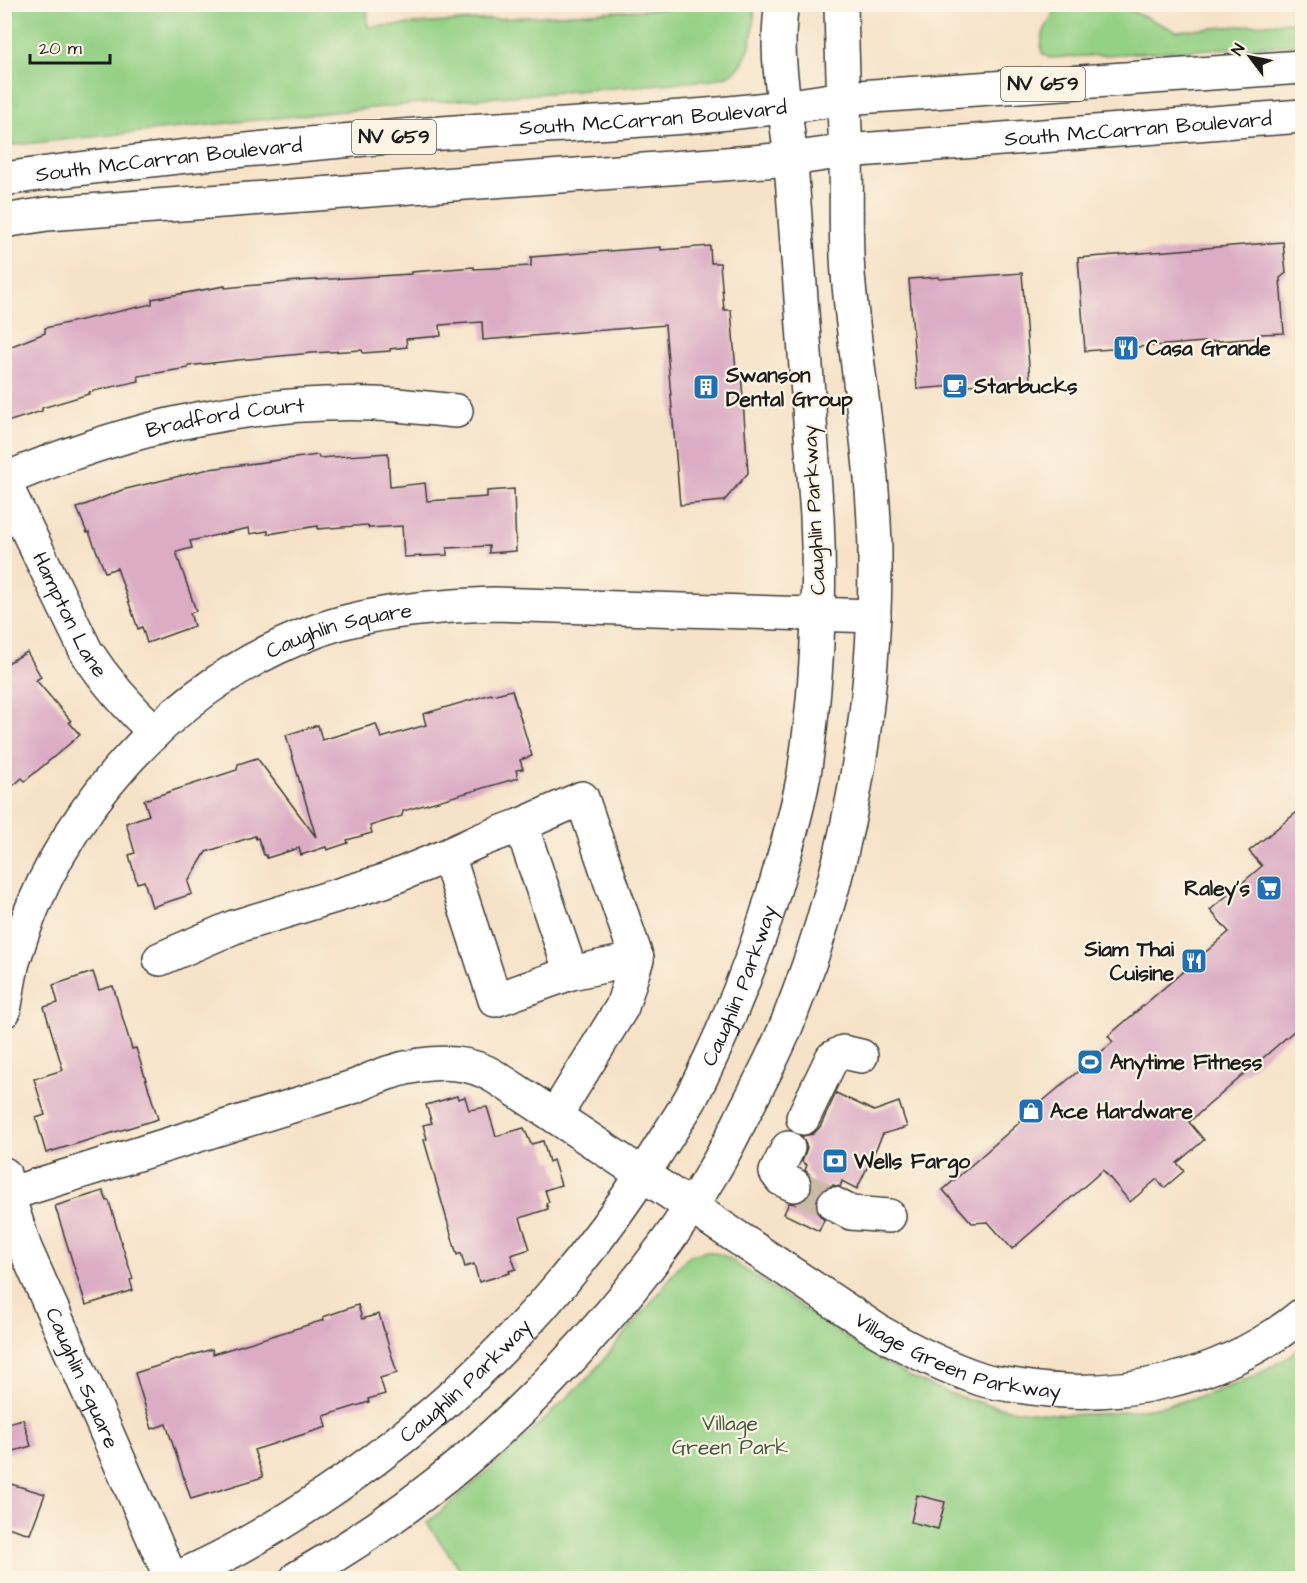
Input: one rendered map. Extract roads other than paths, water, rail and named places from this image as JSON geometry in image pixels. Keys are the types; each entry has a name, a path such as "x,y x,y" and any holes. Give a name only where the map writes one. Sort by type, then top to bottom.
{"street":[{"name":"Caughlin Parkway","path":"176,1578 264,1533 338,1486 418,1427 488,1365 554,1293 606,1229 643,1174 689,1101 718,1044 746,977 770,908 788,843 803,775 812,706 818,614 817,516 791,159 780,67 782,4"},
{"path":"297,1578 390,1520 476,1453 577,1353 623,1299 665,1246 714,1170 786,1027 817,943 854,800 866,722 876,565 870,472 848,270 841,4"},
{"name":"South McCarran Boulevard","path":"4,179 105,165 247,150 784,108 843,98 1302,67"},
{"name":"South McCarran Boulevard","path":"4,221 47,214 791,159 846,151 1302,116"},
{"name":"Bradford Court","path":"4,481 91,445 201,418 258,410 328,405 395,405 456,411"},
{"name":"Hampton Lane","path":"4,481 86,651 125,705 155,732"},
{"name":"Caughlin Square","path":"4,1011 13,963 32,909 58,856 87,809 118,771 183,706 226,675 265,654 317,631 381,614 444,606 495,604 874,616"},
{"path":"160,959 234,927 384,881 582,798 637,959 622,1007 555,1116"},
{"path":"521,825 571,973"},
{"path":"448,855 495,1000 571,973 637,959"},
{"path":"802,1118 832,1058 843,1052 861,1056"},
{"name":"Village Green Parkway","path":"7,1184 356,1086 408,1066 437,1064 466,1066 485,1071 555,1116 878,1331 929,1359 983,1380 1042,1390 1095,1392 1150,1385 1203,1371 1253,1349 1302,1315"},
{"path":"788,1148 776,1172 781,1179 794,1185"},
{"name":"Caughlin Square","path":"7,1184 25,1248 171,1578"},
{"path":"834,1204 851,1213 890,1216"}],"tunnel":[{"path":"794,1185 834,1204"}],"place":[{"name":"Casa Grande","path":"1126,348"},
{"name":"Starbucks","path":"955,386"},
{"name":"Swanson Dental Group","path":"706,387"},
{"name":"Raley's","path":"1269,888"},
{"name":"Siam Thai Cuisine","path":"1194,961"},
{"name":"Anytime Fitness","path":"1090,1062"},
{"name":"Ace Hardware","path":"1031,1111"},
{"name":"Wells Fargo","path":"835,1161"}],"park label":[{"name":"Village Green Park","path":"730,1435"}]}
